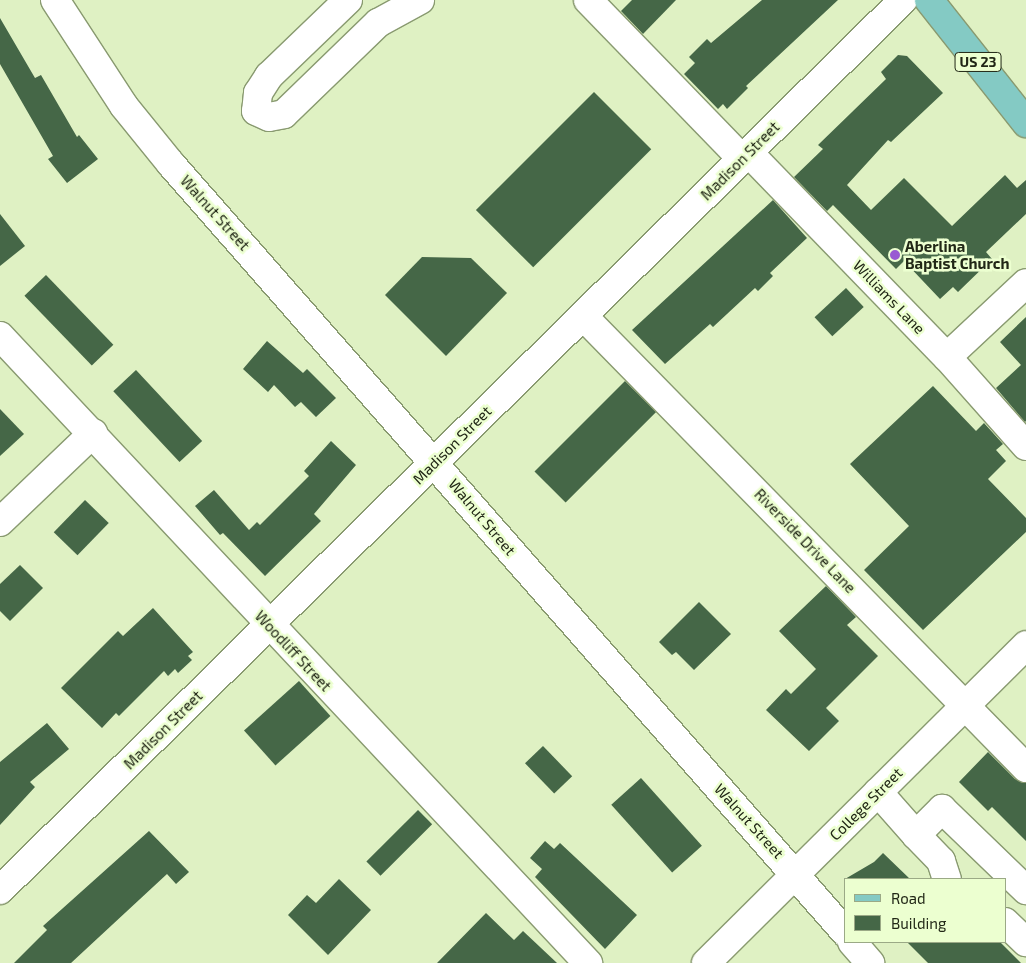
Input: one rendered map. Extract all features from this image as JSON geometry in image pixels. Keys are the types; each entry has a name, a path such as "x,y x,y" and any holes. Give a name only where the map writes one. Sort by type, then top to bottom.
{"main road":[{"name":"US 23","path":"929,0 1026,123"}],"street":[{"name":"Walnut Street","path":"55,0 124,106 165,156 435,462 609,666 797,875 844,931"},
{"path":"348,0 269,76 258,92 256,111 269,118 284,114 378,23 420,0"},
{"name":"Williams Lane","path":"588,0 947,357 1026,446"},
{"name":"Madison Street","path":"0,890 903,0"},
{"path":"947,357 1026,283"},
{"name":"Riverside Drive Lane","path":"583,316 1026,768"},
{"name":"Woodliff Street","path":"0,336 93,433 269,626 588,963"},
{"path":"0,522 93,433"},
{"name":"College Street","path":"706,963 797,875 964,705 1026,645"},
{"path":"878,792 941,860 947,878"},
{"path":"916,835 942,809 1026,890"},
{"path":"1006,923 1026,942"},
{"path":"853,943 870,963"}],"building":[{"path":"632,0 676,0 643,34 621,11"},
{"path":"762,0 838,0 746,86 748,88 727,109 723,104 718,109 684,74 695,63 689,57 707,39 711,43"},
{"path":"0,18 35,78 41,75 77,137 79,135 98,159 67,183 48,159 53,156 0,64"},
{"path":"898,55 907,56 943,93 891,142 888,140 847,185 871,210 904,178 952,226 1005,175 1017,188 1026,180 1026,214 986,252 992,259 958,292 953,287 940,299 904,261 896,269 833,205 827,211 794,177 823,149 818,145 886,79 881,72"},
{"path":"594,92 651,149 533,267 476,210"},
{"path":"773,200 807,238 770,273 773,276 758,291 755,288 713,327 710,324 665,364 632,330"},
{"path":"0,214 25,246 0,266"},
{"path":"422,257 471,258 507,293 446,356 385,295"},
{"path":"46,275 113,345 92,366 24,296"},
{"path":"846,288 864,307 832,336 815,317"},
{"path":"1026,317 1025,422 996,388 1021,365 1000,342"},
{"path":"267,341 303,373 307,369 336,398 316,417 301,402 295,407 274,385 268,392 243,369"},
{"path":"136,370 202,441 179,462 113,391"},
{"path":"625,381 656,412 566,503 534,472"},
{"path":"933,386 976,431 984,423 1003,444 996,450 1006,461 988,479 1026,518 1026,532 923,630 864,570 909,526 850,464"},
{"path":"0,409 24,434 0,456"},
{"path":"331,441 356,465 314,514 321,521 265,576 223,533 220,535 195,506 214,490 249,530 257,522 260,525 309,476 304,471"},
{"path":"85,500 109,523 77,555 54,532"},
{"path":"20,565 43,588 10,621 0,611 0,584"},
{"path":"826,586 856,617 847,625 878,656 826,708 839,721 809,751 766,710 786,689 791,694 816,669 779,631"},
{"path":"699,602 731,634 694,670 676,652 672,655 659,642"},
{"path":"153,608 193,652 188,656 192,660 178,673 175,669 168,676 164,671 119,716 116,713 102,728 61,688 118,631 123,636"},
{"path":"299,681 330,716 275,765 244,731"},
{"path":"47,723 69,749 30,782 35,787 0,825 0,762"},
{"path":"543,746 572,776 554,794 525,763"},
{"path":"988,752 1015,779 1026,783 1026,841 992,807 988,811 959,782"},
{"path":"641,778 702,846 672,872 611,805"},
{"path":"418,810 432,824 381,876 366,862"},
{"path":"149,831 189,872 176,884 167,874 71,963 14,963 47,930 43,926"},
{"path":"545,841 554,849 560,843 637,915 605,949 535,877 542,869 530,858"},
{"path":"883,853 909,878 847,878 874,862"},
{"path":"339,879 371,910 328,955 288,915 307,895 316,903"},
{"path":"486,913 514,940 523,931 557,963 437,963"},
{"path":"908,943 1001,943 1021,963 928,963"}],"place":[{"name":"Aberlina Baptist Church","path":"895,255"}]}
